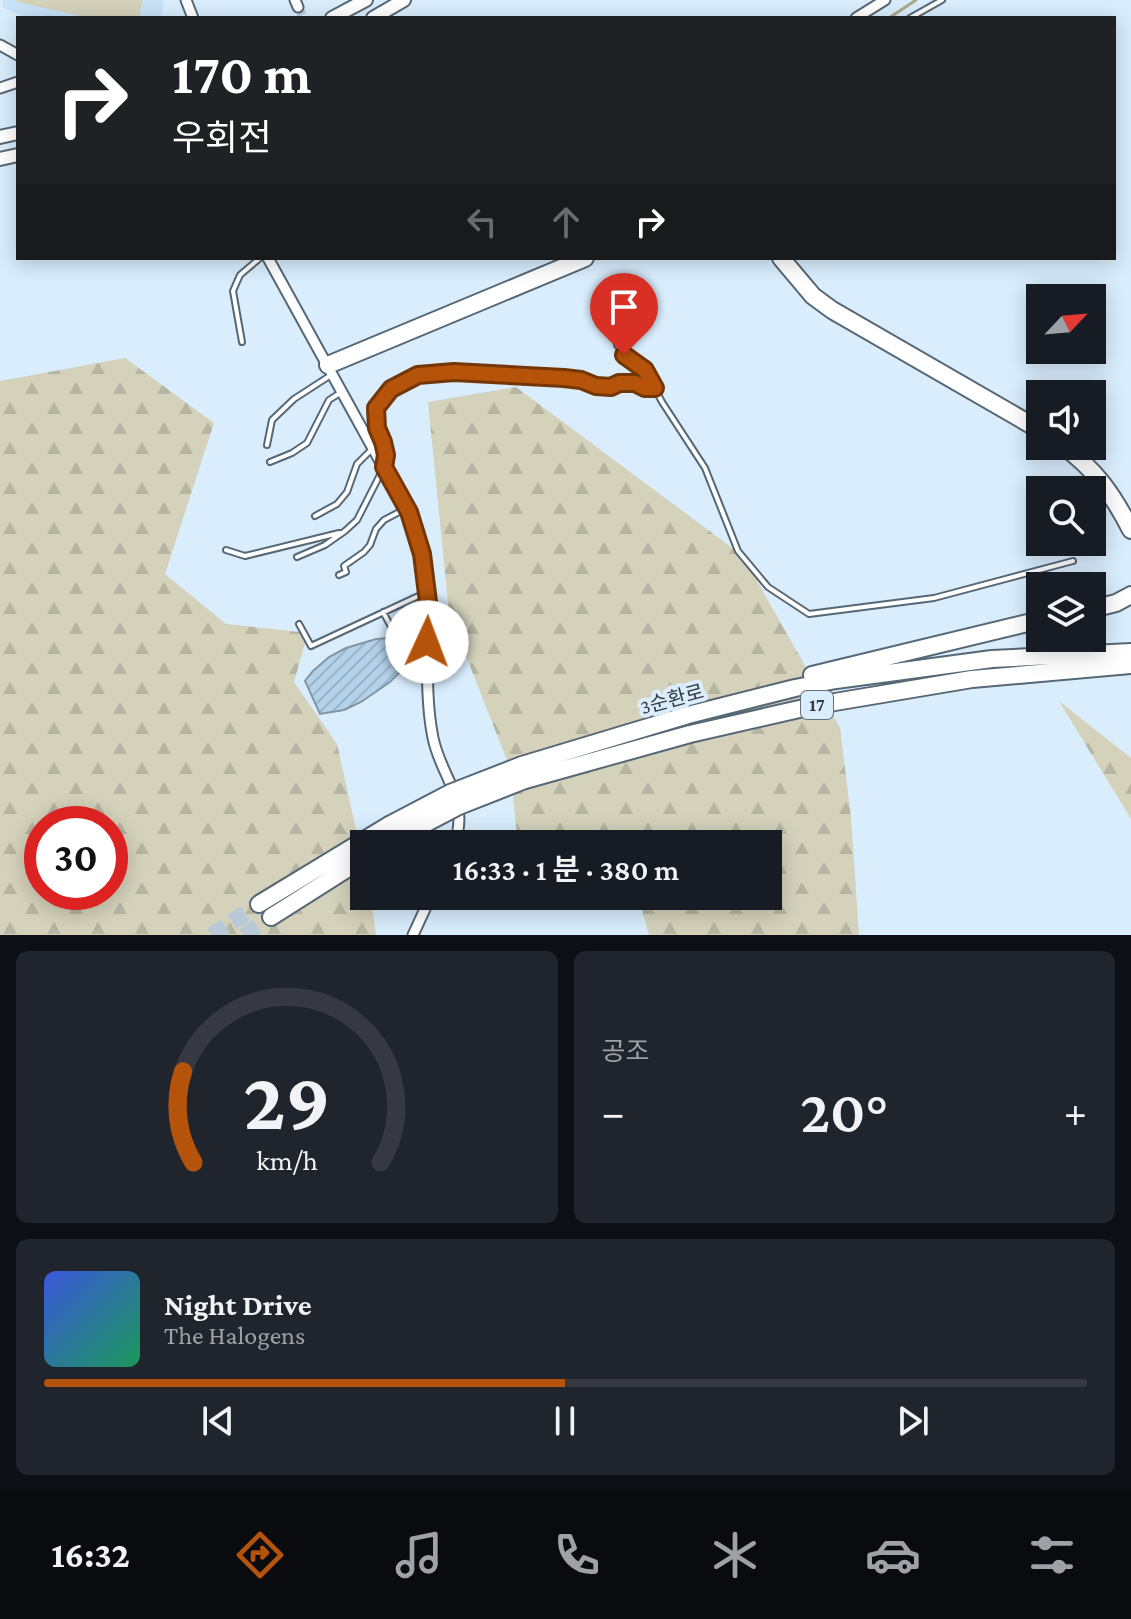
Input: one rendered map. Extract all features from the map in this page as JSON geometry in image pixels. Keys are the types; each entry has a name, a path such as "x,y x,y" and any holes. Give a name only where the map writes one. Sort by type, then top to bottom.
{"highway":[{"path":"328,366 563,260"},
{"path":"328,366 580,260"},
{"path":"783,260 813,296 832,310 1026,422"},
{"path":"796,260 837,302 1026,411"},
{"path":"1081,460 1116,500 1131,530"},
{"path":"1095,460 1117,487 1131,512"},
{"path":"1106,606 1131,595"},
{"path":"702,712 815,674 1026,623"},
{"name":"3순환로","path":"414,830 499,789 523,772 806,707 972,679 1118,662 1131,652"},
{"name":"3순환로","path":"382,830 450,793 702,712 795,688 992,659 1118,662"},
{"name":"3순환로","path":"350,852 265,910 350,865"}],"street":[{"path":"336,16 366,0"},
{"path":"376,16 404,0"},
{"path":"859,16 885,0"},
{"path":"269,260 414,523 427,592 430,718 434,743 457,801 457,830"},
{"path":"413,935 425,910"}],"lane":[{"path":"914,16 942,0"},
{"path":"242,342 233,291 240,275 258,260"},
{"path":"614,320 617,345 624,355 645,370 705,468 738,551 768,587 809,614 934,598 1073,561"},
{"path":"267,445 272,420 328,366"},
{"path":"297,557 325,545 357,520 384,467 386,455 377,428 376,408 391,389 418,375 454,372 547,376 581,380 596,386 635,383 645,388 655,388"},
{"path":"270,462 307,443 329,400 343,392"},
{"path":"315,516 337,504 347,492 357,464 373,448"},
{"path":"339,575 346,572 344,566 370,545 376,529 384,520 407,508"},
{"path":"226,550 245,556 345,531"},
{"path":"299,624 311,646 427,592"},
{"path":"383,612 399,641"}],"shaded area":[{"path":"3,0 164,0 161,16 22,16 2,7"}],"green space":[{"path":"143,0 139,16 81,16 17,2"},
{"path":"125,358 214,423 165,574 226,624 308,633 294,682 337,744 356,830 350,830 350,910 373,910 376,935 0,935 0,381"},
{"path":"516,387 743,556 840,728 851,817 859,935 649,935 642,910 782,910 782,830 517,830 510,768 449,613 428,402"},
{"path":"1059,701 1131,758 1131,819"}],"building":[{"path":"389,638 403,669 361,702 344,710 320,714 305,681 313,671 346,648"}],"waterway":[{"path":"892,16 916,0"}],"tunnel":[{"path":"298,7 303,16"},
{"path":"212,935 259,904"},
{"path":"244,935 271,917"}],"route":[{"path":"427,642 428,602 422,554 414,523 384,467 386,455 376,421 376,408 381,399 391,389 418,375 454,372 547,376 611,387 619,383 635,383 645,388 655,388 645,370 624,355"}]}
